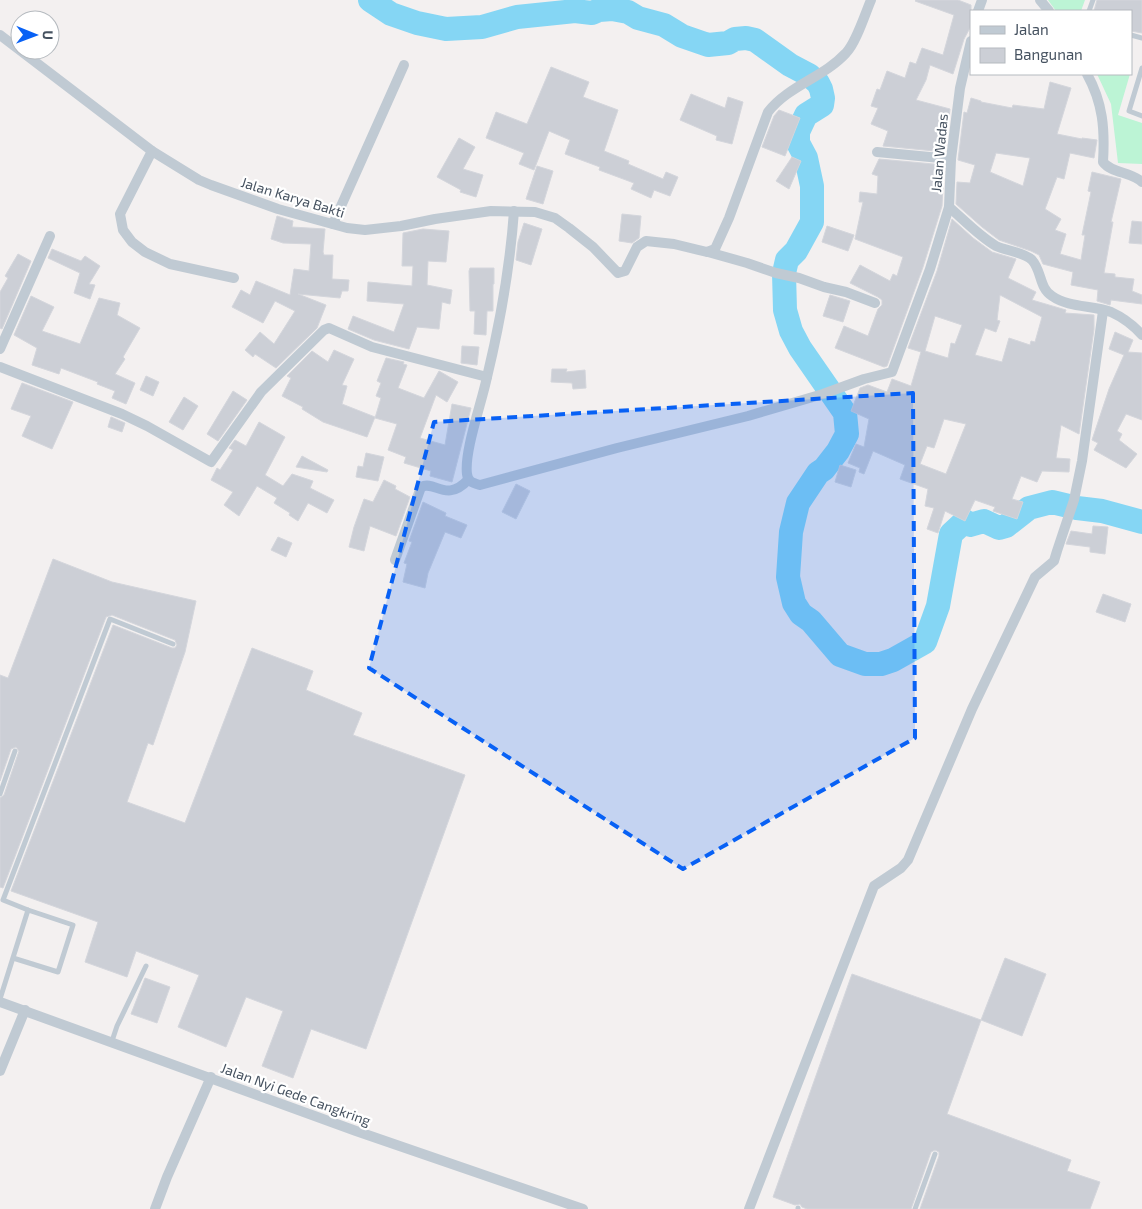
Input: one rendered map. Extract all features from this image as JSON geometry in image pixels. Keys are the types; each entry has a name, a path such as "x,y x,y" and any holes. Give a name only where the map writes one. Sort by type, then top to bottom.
{"street":[{"path":"707,252 713,251 718,244 768,112 777,102 847,52 871,0"},
{"path":"1040,0 1048,10"},
{"name":"Jalan Karya Bakti","path":"0,35 152,151 198,180 278,209 347,228 366,230 491,212 535,212 555,218 594,248 618,273 625,271 636,247 646,240 707,252"},
{"name":"Jalan Wadas","path":"970,45 960,88 951,159 948,207 988,241 998,247 1032,260 1038,268 1046,292 1051,296 1063,302 1112,313 1142,335"},
{"path":"333,224 404,66"},
{"path":"1087,75 1098,97 1101,111 1104,143 1103,162 1110,168 1137,177 1142,182"},
{"path":"152,151 120,214 123,230 132,242 145,252 170,264 234,278"},
{"path":"877,152 951,159"},
{"path":"468,480 471,483 480,485 617,448 748,416 823,394 893,370 930,269 948,207"},
{"path":"395,560 421,487 426,485 441,490 451,490 461,488 468,480 467,459 502,305 512,241 514,211"},
{"path":"0,348 50,236"},
{"path":"707,252 747,263 776,274 799,278 846,292 874,303"},
{"path":"749,1209 874,886 901,868 908,860 972,709 1035,577 1054,561 1074,500 1082,461 1103,311"},
{"path":"0,367 122,414 211,462 261,392 324,330 329,328 372,347 487,377"},
{"name":"Jalan Nyi Gede Cangkring","path":"0,1001 356,1131 583,1209"},
{"path":"0,1071 25,1010"},
{"path":"155,1209 211,1077"}],"lane":[{"path":"1142,68 1129,111 1142,116"},
{"path":"13,958 58,972 72,925 3,900 110,619 173,644"},
{"path":"0,794 15,751"},
{"path":"0,1001 28,910"},
{"path":"112,1041 117,1026 146,966"},
{"path":"915,1209 935,1154"}],"highlighted area":[{"path":"913,393 915,738 683,869 369,668 434,422"}],"green space":[{"path":"1048,0 1085,0 1081,10 1055,10"},
{"path":"1097,75 1130,75 1118,115 1142,123 1142,164 1118,163 1111,104"}],"building":[{"path":"958,0 971,5 970,28 964,39 953,74 930,65 926,80 916,100 950,109 945,152 883,146 888,131 871,124 878,108 871,106 877,89 880,90 887,71 905,78 910,62 916,64 922,48 943,55 954,15 915,1"},
{"path":"1097,0 1142,0 1142,33 1132,31 1132,10 1094,10"},
{"path":"551,67 589,82 583,97 618,110 604,151 629,161 628,164 663,179 666,172 678,177 670,196 654,190 651,198 631,189 634,183 599,170 600,167 565,154 570,140 549,131 534,170 519,164 524,153 486,138 496,112 527,124"},
{"path":"1050,82 1071,88 1057,134 1097,140 1094,158 1070,153 1064,179 1057,177 1045,209 1061,219 1055,230 1066,234 1060,254 1081,260 1085,235 1082,235 1091,192 1088,191 1092,172 1121,179 1111,222 1113,222 1104,273 1115,274 1115,277 1134,279 1132,291 1142,295 1142,304 1111,300 1110,305 1097,301 1098,290 1071,285 1073,272 1043,264 1039,255 999,240 956,204 957,182 970,183 975,165 958,160 964,112 967,113 971,98 981,102 1012,108 1013,105 1044,109","holes":["996,153 1030,158 1023,186 990,172"]},
{"path":"691,94 725,108 728,97 743,102 732,144 716,140 717,136 680,120"},
{"path":"779,110 800,118 785,156 762,147 774,116"},
{"path":"459,138 475,147 463,169 483,175 476,197 460,192 461,190 437,177"},
{"path":"792,157 801,161 789,189 776,181"},
{"path":"879,159 944,165 942,206 923,267 887,366 884,367 835,348 844,326 868,336 878,309 882,305 882,300 878,297 850,283 860,265 890,281 893,274 897,276 903,257 855,239 863,202 859,202 860,192 877,194 878,176 872,174"},
{"path":"537,166 553,171 543,204 526,199"},
{"path":"622,214 641,216 639,238 632,243 619,241"},
{"path":"277,216 293,221 292,227 325,229 323,252 324,255 333,255 332,279 349,280 348,291 342,291 340,298 298,294 326,305 317,328 276,368 255,354 253,357 245,350 260,332 274,344 295,311 275,301 263,323 232,307 241,290 250,295 256,281 290,295 294,269 309,271 311,244 283,243 271,239"},
{"path":"952,219 992,252 1016,259 1008,278 1036,292 1032,300 1066,310 1065,313 1094,315 1094,329 1079,434 1061,425 1056,458 1070,459 1069,472 1042,471 1037,482 1021,476 1012,499 1023,502 1017,519 993,511 995,507 975,500 965,521 945,511 938,533 927,529 934,508 925,506 928,489 900,479 905,465 873,451 864,474 859,472 860,468 848,463 856,444 864,447 869,419 851,411 860,388 868,385 887,392 892,379 911,386 921,352 908,348 937,271","holes":["1000,295 1042,317 1035,342 1031,341 1030,345 1009,338 1002,362 975,355 985,328 996,332 1000,321 997,320","935,316 962,325 955,344 951,343 948,358 925,351","944,419 966,424 946,474 920,464 927,446 934,448"]},
{"path":"1132,221 1142,222 1142,244 1129,243"},
{"path":"524,223 542,229 531,265 516,260 518,242"},
{"path":"827,226 854,235 848,251 822,242"},
{"path":"423,229 449,231 446,262 428,261 427,285 452,290 450,304 442,302 439,329 417,327 409,349 374,340 348,329 353,316 394,332 404,304 367,301 368,282 412,286 413,266 402,266 403,233"},
{"path":"52,249 81,261 85,256 100,266 89,284 95,285 90,299 74,293 80,273 48,258"},
{"path":"18,254 31,261 2,329 0,328 0,292 8,278 5,276"},
{"path":"470,268 494,268 493,311 487,311 486,335 474,334 475,311 470,311"},
{"path":"830,295 850,301 843,322 823,316"},
{"path":"31,296 54,307 42,331 80,344 99,298 120,303 117,315 140,328 123,357 125,359 115,374 135,383 126,404 112,398 115,391 97,384 98,382 61,368 59,374 32,365 37,348 14,335"},
{"path":"1115,332 1133,340 1128,352 1142,353 1142,420 1126,414 1117,431 1122,434 1119,440 1137,454 1126,468 1094,450 1098,443 1092,440 1109,389 1124,355 1109,349"},
{"path":"462,346 479,347 477,365 461,363"},
{"path":"334,350 354,359 342,385 347,386 342,404 375,417 367,437 323,422 302,409 303,407 282,396 291,378 287,376 312,351 328,362"},
{"path":"386,358 404,362 403,364 407,365 398,388 424,398 439,371 458,382 447,402 436,395 420,438 445,445 452,404 471,408 452,482 430,476 431,471 404,463 406,457 388,450 397,424 375,418 381,398 376,396 381,383 377,381"},
{"path":"552,369 567,369 566,372 585,370 586,388 573,389 572,383 551,382"},
{"path":"146,376 159,382 153,396 140,390"},
{"path":"22,383 73,402 52,449 22,436 31,416 11,409"},
{"path":"233,391 247,400 218,441 207,434"},
{"path":"184,397 198,406 183,430 169,422"},
{"path":"111,417 125,423 122,432 108,427"},
{"path":"259,422 285,437 265,475 283,486 292,474 313,481 310,488 334,500 327,513 308,503 298,521 289,515 290,513 274,503 277,498 257,486 239,516 224,505 233,492 211,480 217,468 220,470 233,450 229,448 235,440 246,446"},
{"path":"366,453 384,457 378,481 356,477 358,466 363,467"},
{"path":"302,456 328,470 327,472 296,467"},
{"path":"840,465 856,470 851,487 835,482"},
{"path":"384,480 396,486 395,489 410,497 396,536 370,526 364,551 349,547 364,499 373,502"},
{"path":"516,484 530,491 516,519 502,512"},
{"path":"423,502 446,513 445,516 467,525 461,538 445,532 428,573 425,588 403,582 407,564 404,563 412,542 409,541"},
{"path":"1093,526 1108,527 1105,554 1090,552 1090,547 1066,544 1071,531 1092,534"},
{"path":"278,537 292,543 286,557 271,550"},
{"path":"53,559 112,582 196,601 185,652 153,745 148,743 127,802 185,823 252,648 313,671 306,690 362,713 353,735 465,775 366,1049 311,1029 293,1078 262,1066 283,1011 246,997 226,1047 178,1027 199,975 136,951 127,977 85,962 98,922 11,891 113,625 172,648 175,648 177,645 175,640 112,615 106,617 3,888 0,887 0,798 4,795 19,751 16,747 11,749 0,781 0,675 8,678"},
{"path":"1103,594 1131,604 1125,622 1096,612"},
{"path":"1005,958 1046,974 1022,1036 981,1020"},
{"path":"852,974 981,1020 947,1114 1071,1160 1067,1171 1100,1182 1090,1209 920,1209 939,1156 939,1152 935,1150 931,1152 911,1209 807,1209 800,1204 795,1205 773,1197"},
{"path":"145,978 170,987 157,1023 131,1014"}],"waterway":[{"path":"370,0 391,14 417,23 446,29 482,27 517,17 575,11 592,13 599,10 612,9 628,12 638,18 664,25 682,36 708,45 728,43 735,39 746,38 755,40 790,65 809,75 818,83 823,98 822,105 806,115 798,132 798,143 806,158 812,186 812,222 796,251 787,260 784,273 785,310 791,331 800,348 845,413 847,434 838,451 824,469 818,473 798,503 791,532 788,577 794,603 801,614 811,621 840,655 865,664 881,664 893,660 925,642 938,606 951,534 965,521 970,525 984,521 999,528 1006,526 1029,508 1052,502 1102,511 1142,522"}]}
